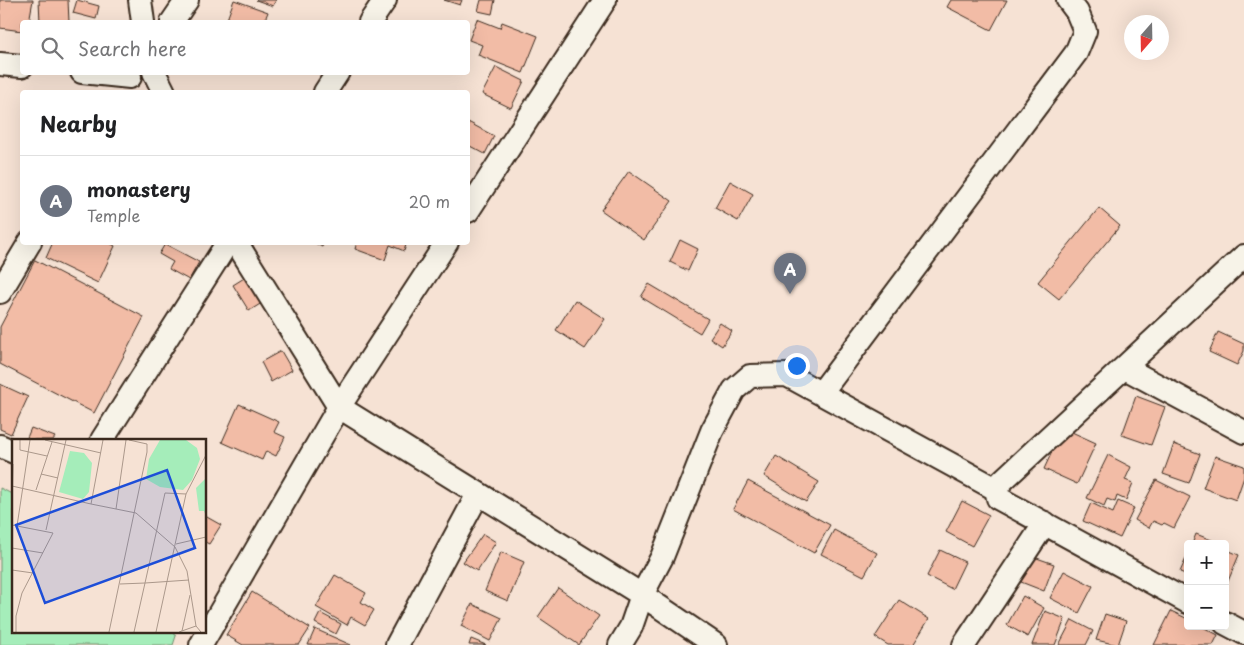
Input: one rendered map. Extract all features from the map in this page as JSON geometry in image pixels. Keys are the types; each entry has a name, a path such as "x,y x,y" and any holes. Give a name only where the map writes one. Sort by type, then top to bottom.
{"street":[{"path":"140,0 143,20"},
{"path":"173,20 186,0"},
{"path":"371,20 385,0"},
{"path":"470,208 605,0"},
{"path":"821,393 1076,52 1085,31 1078,12 1068,0"},
{"path":"0,64 20,66"},
{"path":"97,75 128,81"},
{"path":"156,75 163,90"},
{"path":"326,90 336,75"},
{"path":"0,292 28,245"},
{"path":"103,439 226,245"},
{"path":"238,245 339,407 642,595 716,645"},
{"path":"201,645 339,407 445,245"},
{"path":"996,489 1002,481 1244,256"},
{"path":"1125,368 1244,432"},
{"path":"620,645 631,626 642,595 662,557 712,431 734,390 750,376 787,375 996,489 998,498 1184,600"},
{"path":"0,446 12,451"},
{"path":"397,645 478,494"},
{"path":"964,645 1045,523"}],"green space":[{"path":"0,488 12,494 12,632 174,632 176,636 173,645 0,645"}],"building":[{"path":"0,0 33,0 29,20 20,20 20,31 0,28"},
{"path":"39,0 68,0 69,20 40,20"},
{"path":"77,0 99,6 96,19 73,13"},
{"path":"234,0 268,12 265,20 227,20"},
{"path":"256,0 276,0 273,6"},
{"path":"444,0 462,0 460,5"},
{"path":"481,0 495,0 492,14 478,11"},
{"path":"951,0 1007,0 991,30 947,7"},
{"path":"477,19 500,28 502,22 538,36 523,73 478,55 482,45 470,40"},
{"path":"496,67 524,81 511,108 482,94"},
{"path":"470,123 494,136 485,154 470,146"},
{"path":"629,171 672,201 644,240 601,210"},
{"path":"730,181 753,194 738,221 715,208"},
{"path":"1099,208 1120,226 1059,299 1038,282"},
{"path":"680,240 698,249 688,271 670,262"},
{"path":"52,245 115,246 98,283 46,258"},
{"path":"164,245 167,245 199,262 189,280 169,269 173,262 159,254"},
{"path":"356,245 390,245 385,260 355,249"},
{"path":"390,245 406,245 404,251"},
{"path":"35,260 144,317 94,413 0,364 0,327"},
{"path":"249,275 265,301 249,311 233,285"},
{"path":"649,284 708,319 700,333 641,297"},
{"path":"575,300 605,319 585,349 556,330"},
{"path":"720,323 732,331 722,346 710,338"},
{"path":"1218,332 1244,344 1244,351 1237,365 1209,352"},
{"path":"281,351 292,370 271,382 261,362"},
{"path":"0,384 28,397 11,434 0,429"},
{"path":"1136,396 1165,407 1151,445 1122,435"},
{"path":"239,404 279,422 274,432 285,437 276,456 266,451 262,460 222,442"},
{"path":"31,428 55,437 54,439 26,439"},
{"path":"1063,428 1096,443 1077,484 1044,469"},
{"path":"1174,444 1200,454 1189,483 1163,474"},
{"path":"1108,455 1131,467 1125,480 1133,483 1126,500 1117,496 1115,502 1107,499 1104,506 1087,498"},
{"path":"776,456 819,482 806,502 764,476"},
{"path":"1215,456 1244,466 1244,477 1236,500 1203,488"},
{"path":"1156,480 1190,497 1174,528 1164,523 1162,525 1153,521 1149,528 1135,520"},
{"path":"748,481 830,525 814,553 733,509"},
{"path":"962,501 989,515 972,546 946,532"},
{"path":"1118,501 1134,508 1120,538 1083,521 1091,503 1113,513"},
{"path":"206,517 221,525 209,544 206,542"},
{"path":"834,530 877,553 864,576 821,554"},
{"path":"483,534 496,542 477,571 463,562"},
{"path":"1196,534 1211,540 1194,540"},
{"path":"940,550 965,562 952,589 927,576"},
{"path":"1229,551 1239,555 1229,579"},
{"path":"501,552 524,562 508,601 485,591"},
{"path":"1031,556 1054,564 1044,591 1021,582"},
{"path":"1184,563 1184,574 1180,572"},
{"path":"1064,571 1093,586 1079,613 1050,598"},
{"path":"335,575 366,593 361,602 374,610 365,625 351,617 347,625 316,607"},
{"path":"558,588 599,616 579,645 538,617"},
{"path":"252,592 310,628 299,645 243,645 226,635"},
{"path":"1023,596 1044,608 1028,637 1007,625"},
{"path":"899,600 929,619 913,645 888,645 875,637"},
{"path":"472,604 502,618 490,641 461,626"},
{"path":"1045,611 1065,619 1055,645 1032,645"},
{"path":"1171,611 1184,617 1184,630 1209,630 1218,635 1213,645 1154,645"},
{"path":"320,613 341,624 336,634 315,623"},
{"path":"1105,614 1126,621 1118,645 1096,640"},
{"path":"1072,620 1093,631 1086,645 1059,645"},
{"path":"315,629 351,645 308,645"},
{"path":"471,639 486,645 469,645"}],"place":[{"name":"monastery","path":"790,294"}]}
